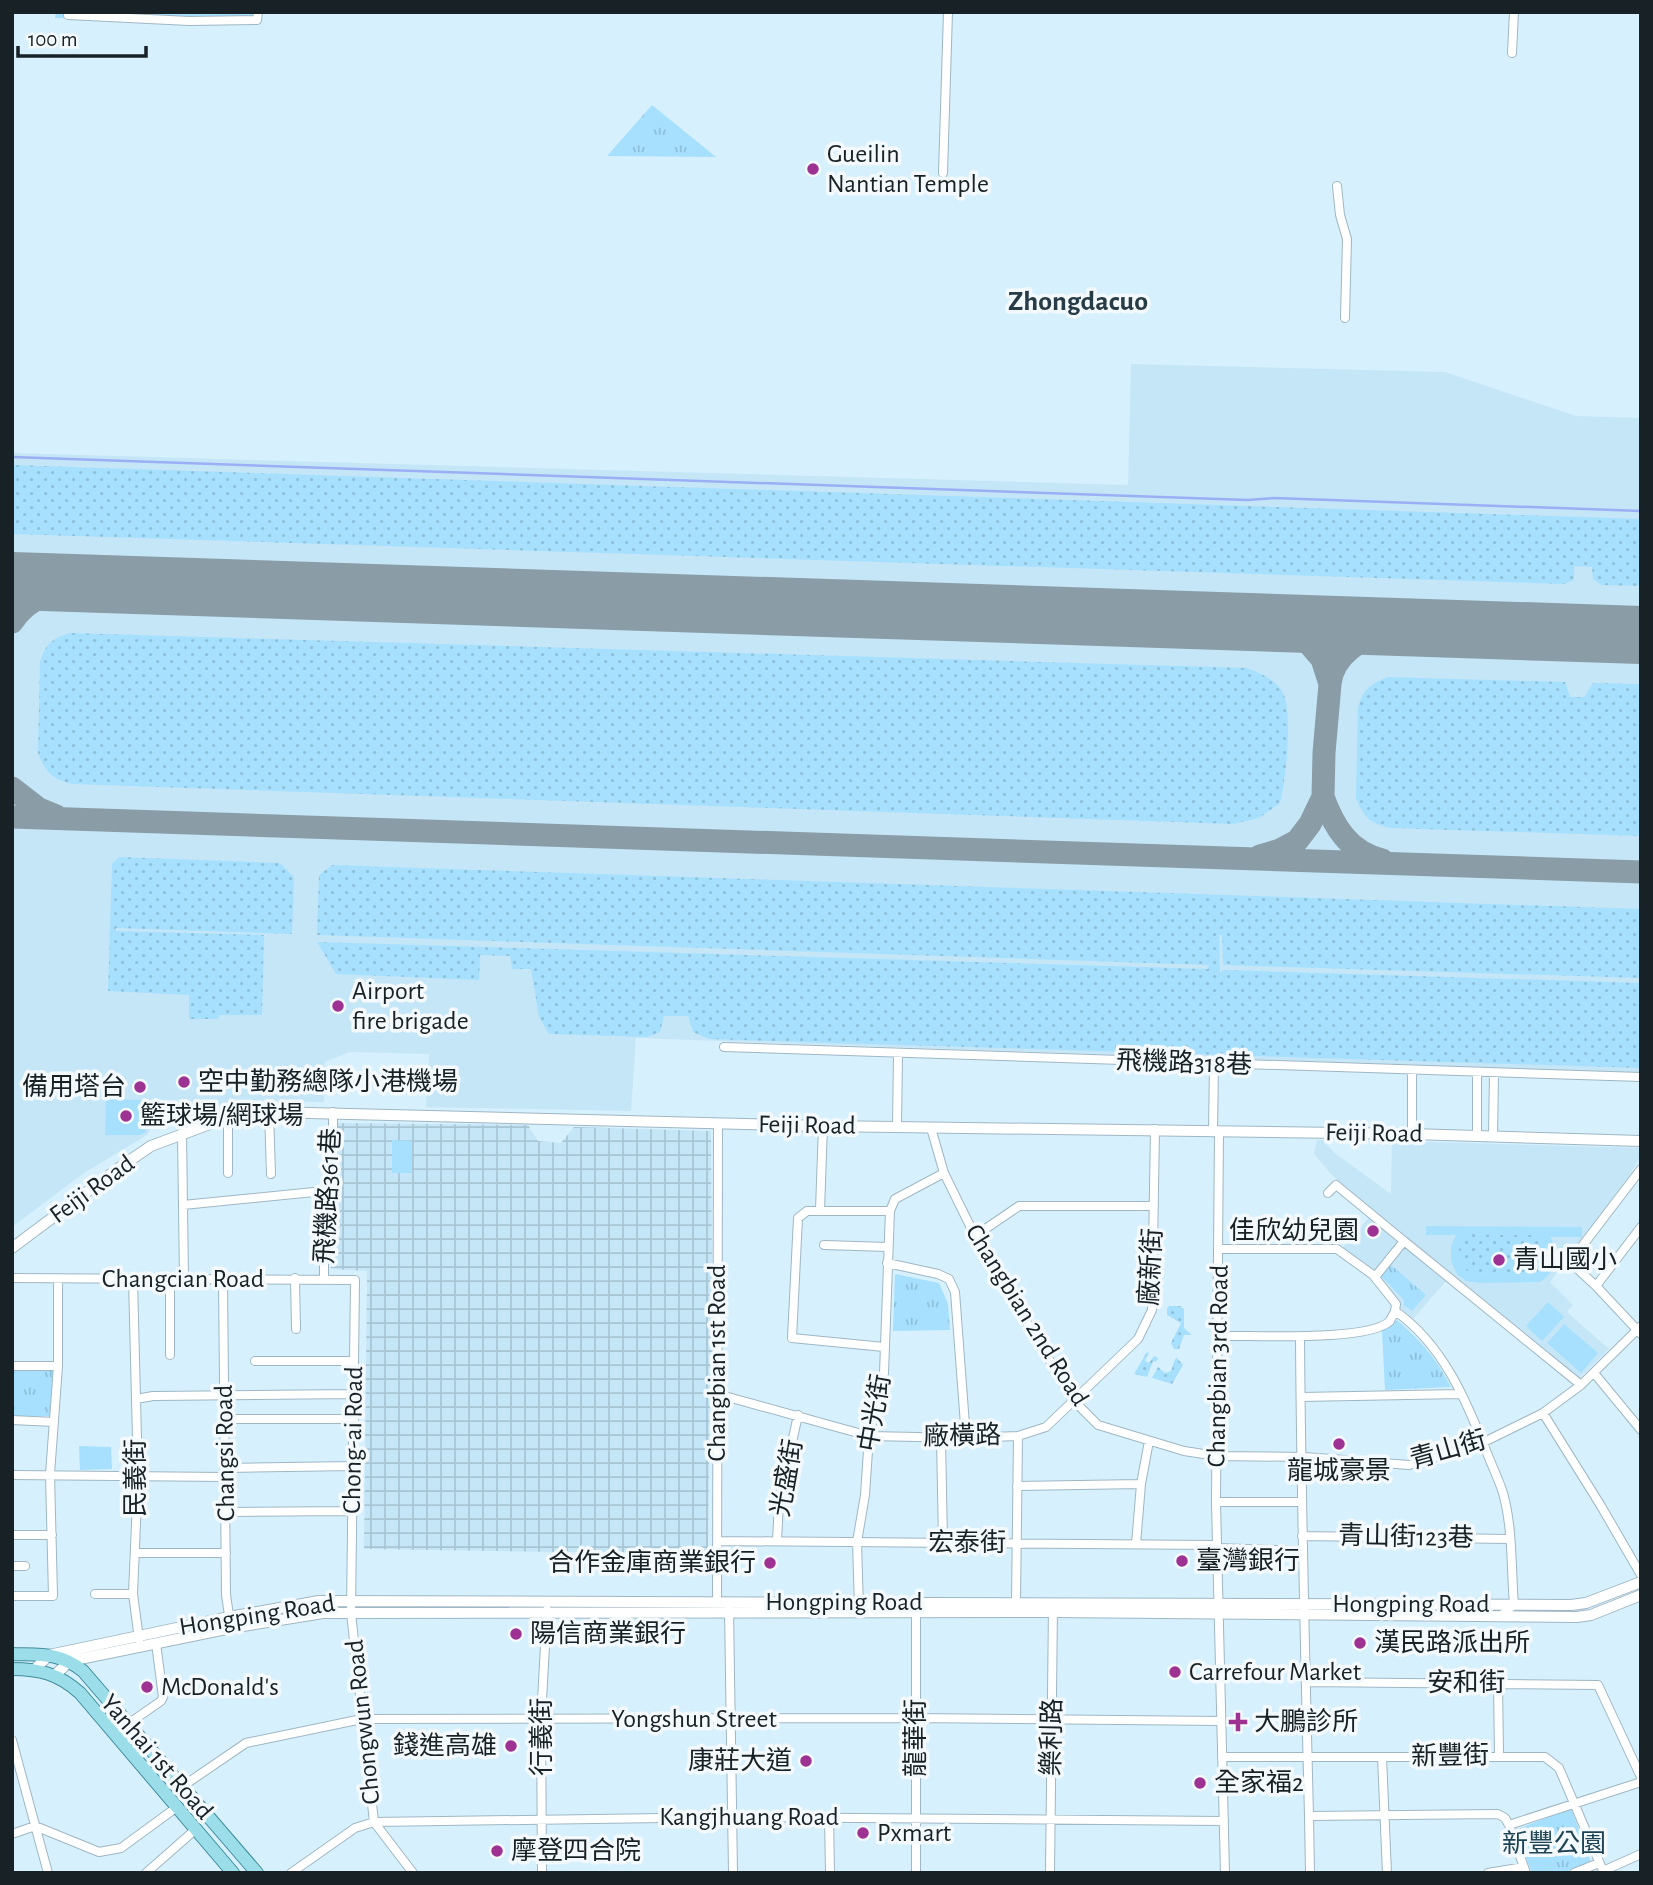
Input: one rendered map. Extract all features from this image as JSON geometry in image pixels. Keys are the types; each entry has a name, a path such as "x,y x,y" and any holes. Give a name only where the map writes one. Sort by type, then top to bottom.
{"main road":[{"name":"Yanhai 1st Road","path":"12,1654 49,1655 70,1661 83,1671 257,1873"},
{"path":"12,1669 55,1675"},
{"name":"Yanhai 1st Road","path":"55,1675 66,1680 80,1693 233,1873"}],"street":[{"path":"68,15 190,21 257,20 258,12"},
{"path":"943,173 948,12"},
{"path":"1512,52 1514,12"},
{"path":"1337,186 1340,215 1347,239 1345,318"},
{"name":"飛機路318巷","path":"724,1047 1641,1077"},
{"path":"897,1127 898,1054"},
{"name":"Changbian 3rd Road","path":"1214,1064 1219,1249 1216,1502 1225,1873"},
{"path":"1412,1070 1412,1134"},
{"path":"1477,1136 1478,1072"},
{"path":"1493,1136 1494,1073"},
{"path":"269,1112 271,1174"},
{"name":"Feiji Road","path":"12,1248 151,1146 228,1117 269,1112 823,1126 1154,1129 1641,1141"},
{"name":"飛機路361巷","path":"324,1279 324,1191 333,1181 333,1112"},
{"path":"228,1117 228,1173"},
{"name":"Changbian 1st Road","path":"717,1602 718,1123"},
{"path":"820,1210 823,1126"},
{"name":"Changbian 2nd Road","path":"931,1128 944,1174 975,1236 1074,1401 1098,1425 1184,1451 1217,1456"},
{"path":"1154,1129 1154,1206"},
{"path":"182,1133 184,1279"},
{"path":"1640,1330 1570,1262 1641,1169"},
{"path":"884,1347 792,1338 796,1224 807,1211 890,1211 895,1199 944,1174"},
{"path":"1328,1193 1336,1185 1581,1385"},
{"path":"183,1205 324,1191"},
{"name":"廠新街","path":"975,1236 1018,1206 1154,1206 1152,1310 1138,1339 1074,1401"},
{"name":"中光街","path":"859,1608 857,1542 865,1495 869,1436 884,1373 890,1211"},
{"path":"1596,1286 1641,1227"},
{"path":"1375,1277 1404,1241"},
{"path":"824,1244 888,1247"},
{"path":"1219,1249 1337,1249 1375,1277 1396,1304 1390,1321 1367,1331 1335,1335 1219,1336"},
{"path":"887,1263 938,1274 949,1279 955,1292 966,1438"},
{"name":"Changcian Road","path":"12,1278 355,1280"},
{"path":"295,1278 296,1329"},
{"path":"12,1596 53,1596 50,1474 58,1366 58,1279"},
{"name":"民義街","path":"133,1279 138,1476 133,1594 140,1640"},
{"path":"170,1279 170,1355"},
{"name":"Changsi Road","path":"223,1279 226,1595 230,1622"},
{"name":"Chong-ai Road","path":"351,1601 355,1280"},
{"path":"1395,1311 1405,1318 1438,1354 1483,1443 1503,1494 1514,1605 1499,1617"},
{"name":"青山街","path":"1217,1456 1301,1457 1409,1465 1483,1443 1542,1413 1581,1385 1640,1330"},
{"name":"青山街123巷","path":"1300,1335 1300,1502 1307,1682"},
{"path":"255,1361 354,1361"},
{"path":"12,1366 58,1366"},
{"path":"1594,1373 1641,1430"},
{"path":"136,1399 153,1396 354,1394"},
{"name":"廠橫路","path":"717,1394 869,1436 941,1438 1018,1436 1046,1427 1074,1401"},
{"path":"1301,1397 1460,1394"},
{"path":"1542,1413 1641,1575"},
{"name":"光盛街","path":"777,1541 779,1502 798,1415"},
{"path":"225,1419 354,1419"},
{"path":"12,1420 54,1422"},
{"path":"1016,1603 1018,1436"},
{"path":"941,1438 943,1543"},
{"path":"1136,1544 1141,1484 1149,1441"},
{"path":"12,1475 138,1476 353,1466"},
{"path":"1017,1486 1141,1484"},
{"path":"1216,1502 1300,1502"},
{"path":"225,1512 353,1511"},
{"path":"12,1535 52,1535"},
{"name":"青山街123巷","path":"1302,1536 1509,1539"},
{"name":"宏泰街","path":"717,1541 1136,1544 1303,1551"},
{"path":"135,1553 226,1553"},
{"path":"12,1566 25,1566"},
{"name":"Hongping Road","path":"1305,1609 1586,1603 1641,1582"},
{"path":"96,1594 133,1594"},
{"name":"Hongping Road","path":"70,1661 140,1640 156,1643 306,1603 351,1601 547,1607 1305,1609 1499,1617 1577,1617 1591,1615 1641,1595"},
{"name":"Chongwun Road","path":"351,1601 374,1822 413,1873"},
{"name":"Hongping Road","path":"49,1655 230,1622 308,1614 717,1602 729,1607"},
{"name":"Hongping Road","path":"916,1608 1016,1603 1053,1607"},
{"name":"行義街","path":"542,1873 541,1718 547,1607"},
{"path":"729,1607 733,1873"},
{"name":"樂利路","path":"1051,1873 1053,1607"},
{"name":"龍華街","path":"916,1608 916,1873"},
{"path":"115,1733 163,1697 156,1643"},
{"path":"34,1670 49,1655"},
{"path":"55,1675 70,1661"},
{"path":"1307,1682 1310,1873"},
{"name":"安和街","path":"1307,1682 1598,1685 1641,1779"},
{"path":"1498,1683 1499,1755"},
{"name":"Yongshun Street","path":"183,1786 246,1743 362,1719 1221,1720"},
{"path":"12,1740 16,1772 48,1873"},
{"name":"新豐街","path":"1222,1757 1545,1756 1559,1768 1602,1869"},
{"path":"1382,1757 1388,1873"},
{"path":"1509,1825 1641,1779"},
{"path":"12,1834 34,1826 99,1853 121,1848 177,1807"},
{"path":"1309,1816 1498,1814 1505,1818 1509,1825 1525,1870 1488,1873"},
{"name":"Kangjhuang Road","path":"291,1873 355,1828 374,1822 732,1817 1224,1821"},
{"path":"829,1817 830,1873"},
{"path":"146,1873 196,1829"},
{"path":"1574,1873 1602,1869 1641,1854"}],"shaded area":[{"path":"1131,364 1445,372 1576,416 1641,418 1641,1073 636,1038 631,1111 426,1107 429,1054 349,1052 325,1062 324,1102 235,1101 172,1123 167,1118 166,1111 152,1111 151,1128 147,1135 84,1173 12,1227 12,453 1128,485"},
{"path":"337,1123 528,1125 538,1141 561,1143 574,1127 711,1131 713,1393 710,1392 708,1552 364,1549 367,1271 331,1269 329,1191 336,1190"},
{"name":"青山國小","path":"1317,1140 1326,1140 1336,1154 1391,1194 1392,1141 1641,1148 1641,1155 1629,1176 1550,1282 1573,1305 1567,1312 1609,1349 1579,1378 1441,1269 1331,1174 1314,1154"},
{"path":"1371,1215 1447,1280 1413,1319 1399,1307 1399,1302 1341,1250"}],"green space":[{"path":"56,12 255,12 255,24 55,18"},
{"path":"652,105 716,157 607,156"},
{"path":"12,465 1641,519 1641,586 1601,585 1593,579 1592,567 1574,566 1574,580 1564,584 12,534"},
{"path":"70,633 1247,668 1272,681 1283,693 1288,716 1286,763 1280,803 1259,818 1233,824 72,784 50,774 38,753 40,662 50,643"},
{"path":"1388,677 1565,682 1570,697 1584,697 1593,683 1641,684 1641,836 1390,828 1373,822 1365,815 1356,798 1358,707 1369,688"},
{"path":"119,857 280,863 294,877 292,934 116,928 116,931 264,935 262,1015 219,1015 218,1019 189,1019 189,995 108,991 112,864"},
{"path":"332,865 1641,909 1641,978 1223,965 1222,935 1219,935 1220,973 1223,970 1641,983 1641,1068 709,1039 693,1032 688,1016 664,1016 660,1032 647,1037 549,1034 539,1017 531,969 512,969 510,956 480,955 479,980 336,974 317,942 1208,969 1209,965 317,935 319,875"},
{"name":"籃球場/網球場","path":"106,1099 147,1100 146,1132 140,1135 105,1135"},
{"path":"392,1140 412,1141 412,1173 392,1173"},
{"path":"1426,1226 1582,1227 1582,1237 1550,1237 1555,1249 1554,1262 1549,1273 1540,1282 1466,1281 1457,1274 1451,1261 1451,1246 1456,1235 1426,1235","holes":["1471,1234 1533,1235 1544,1244 1547,1256 1546,1265 1532,1276 1469,1273 1460,1258 1462,1242"]},
{"path":"1471,1234 1533,1235 1546,1247 1546,1265 1532,1276 1469,1273 1459,1258 1459,1247"},
{"path":"1391,1265 1426,1295 1412,1311 1381,1276"},
{"path":"895,1274 939,1283 948,1304 950,1330 893,1331"},
{"path":"1548,1302 1564,1317 1542,1341 1526,1326"},
{"path":"1169,1306 1180,1306 1184,1309 1184,1328 1192,1335 1184,1335 1179,1349 1174,1349 1171,1343 1181,1323 1167,1315"},
{"path":"1397,1320 1428,1351 1451,1387 1385,1390 1382,1331"},
{"path":"1564,1324 1598,1353 1581,1373 1547,1343"},
{"path":"1147,1352 1149,1353 1145,1361 1149,1363 1154,1356 1158,1358 1156,1362 1153,1361 1147,1377 1134,1374"},
{"path":"1177,1358 1183,1365 1172,1384 1152,1378 1158,1367 1165,1373 1171,1371"},
{"path":"12,1370 53,1371 54,1416 12,1416"},
{"path":"79,1446 111,1447 112,1469 80,1470"},
{"name":"新豐公園","path":"1571,1808 1591,1862 1562,1873 1532,1873 1515,1830"}],"waterway":[{"path":"12,457 1641,511"}],"taxiway":[{"path":"12,622 36,599 56,590 89,583"},
{"path":"1260,856 1297,841 1310,824 1323,797 1330,684 1322,659 1304,638 1284,622"},
{"path":"1330,684 1338,663 1353,646 1395,626"},
{"path":"12,788 39,809 56,816"},
{"path":"1323,797 1344,837 1360,851 1382,860"},
{"path":"12,817 1641,872"}],"runway":[{"path":"12,581 1641,635"}],"place":[{"name":"Gueilin Nantian Temple","path":"813,169"},
{"name":"Airport fire brigade","path":"338,1006"},
{"name":"空中勤務總隊小港機場","path":"184,1082"},
{"name":"備用塔台","path":"140,1087"},
{"name":"籃球場/網球場","path":"126,1116"},
{"name":"佳欣幼兒園","path":"1373,1231"},
{"name":"青山國小","path":"1499,1260"},
{"name":"龍城豪景","path":"1339,1444"},
{"name":"臺灣銀行","path":"1182,1561"},
{"name":"合作金庫商業銀行","path":"770,1563"},
{"name":"陽信商業銀行","path":"516,1634"},
{"name":"漢民路派出所","path":"1360,1643"},
{"name":"Carrefour Market","path":"1175,1672"},
{"name":"McDonald's","path":"147,1687"},
{"name":"大鵬診所","path":"1238,1722"},
{"name":"錢進高雄","path":"511,1746"},
{"name":"康莊大道","path":"806,1761"},
{"name":"全家福2","path":"1200,1783"},
{"name":"Pxmart","path":"863,1833"},
{"name":"摩登四合院","path":"497,1851"}],"district":[{"name":"Zhongdacuo","path":"1078,302"}]}
